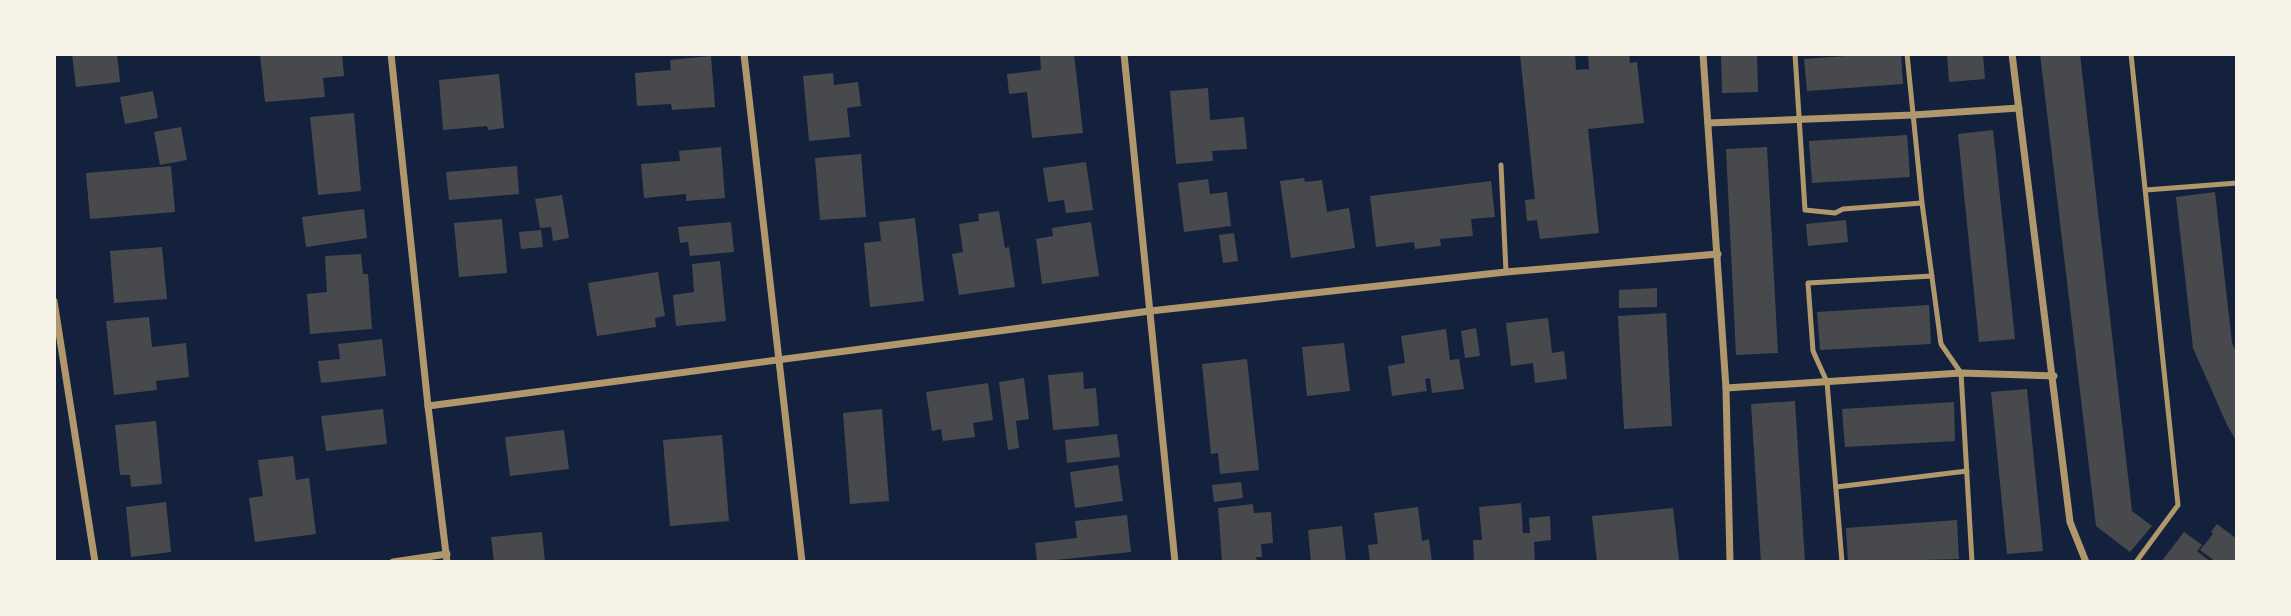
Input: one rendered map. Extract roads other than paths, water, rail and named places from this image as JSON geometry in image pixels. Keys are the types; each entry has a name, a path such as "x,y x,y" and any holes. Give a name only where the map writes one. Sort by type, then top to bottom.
{"street":[{"path":"391,54 447,558 393,562"},
{"path":"744,54 802,562"},
{"path":"1124,54 1175,562"},
{"path":"1703,54 1726,388 1730,562"},
{"path":"2012,54 2070,522 2086,562"},
{"path":"1708,123 1913,116 2019,108"},
{"path":"428,406 1150,311 1506,272 1718,254"},
{"path":"54,301 95,562"},
{"path":"1726,388 1961,373 2053,376"}],"lane":[{"path":"1795,54 1805,211 1835,213 1843,209 1922,203"},
{"path":"1907,54 1922,203 1941,344 1961,373 1972,562"},
{"path":"2131,54 2178,505 2136,562"},
{"path":"1501,165 1506,272"},
{"path":"2146,190 2237,183"},
{"path":"1842,562 1828,382 1813,351 1808,283 1932,276"},
{"path":"1836,487 1967,471"}]}
